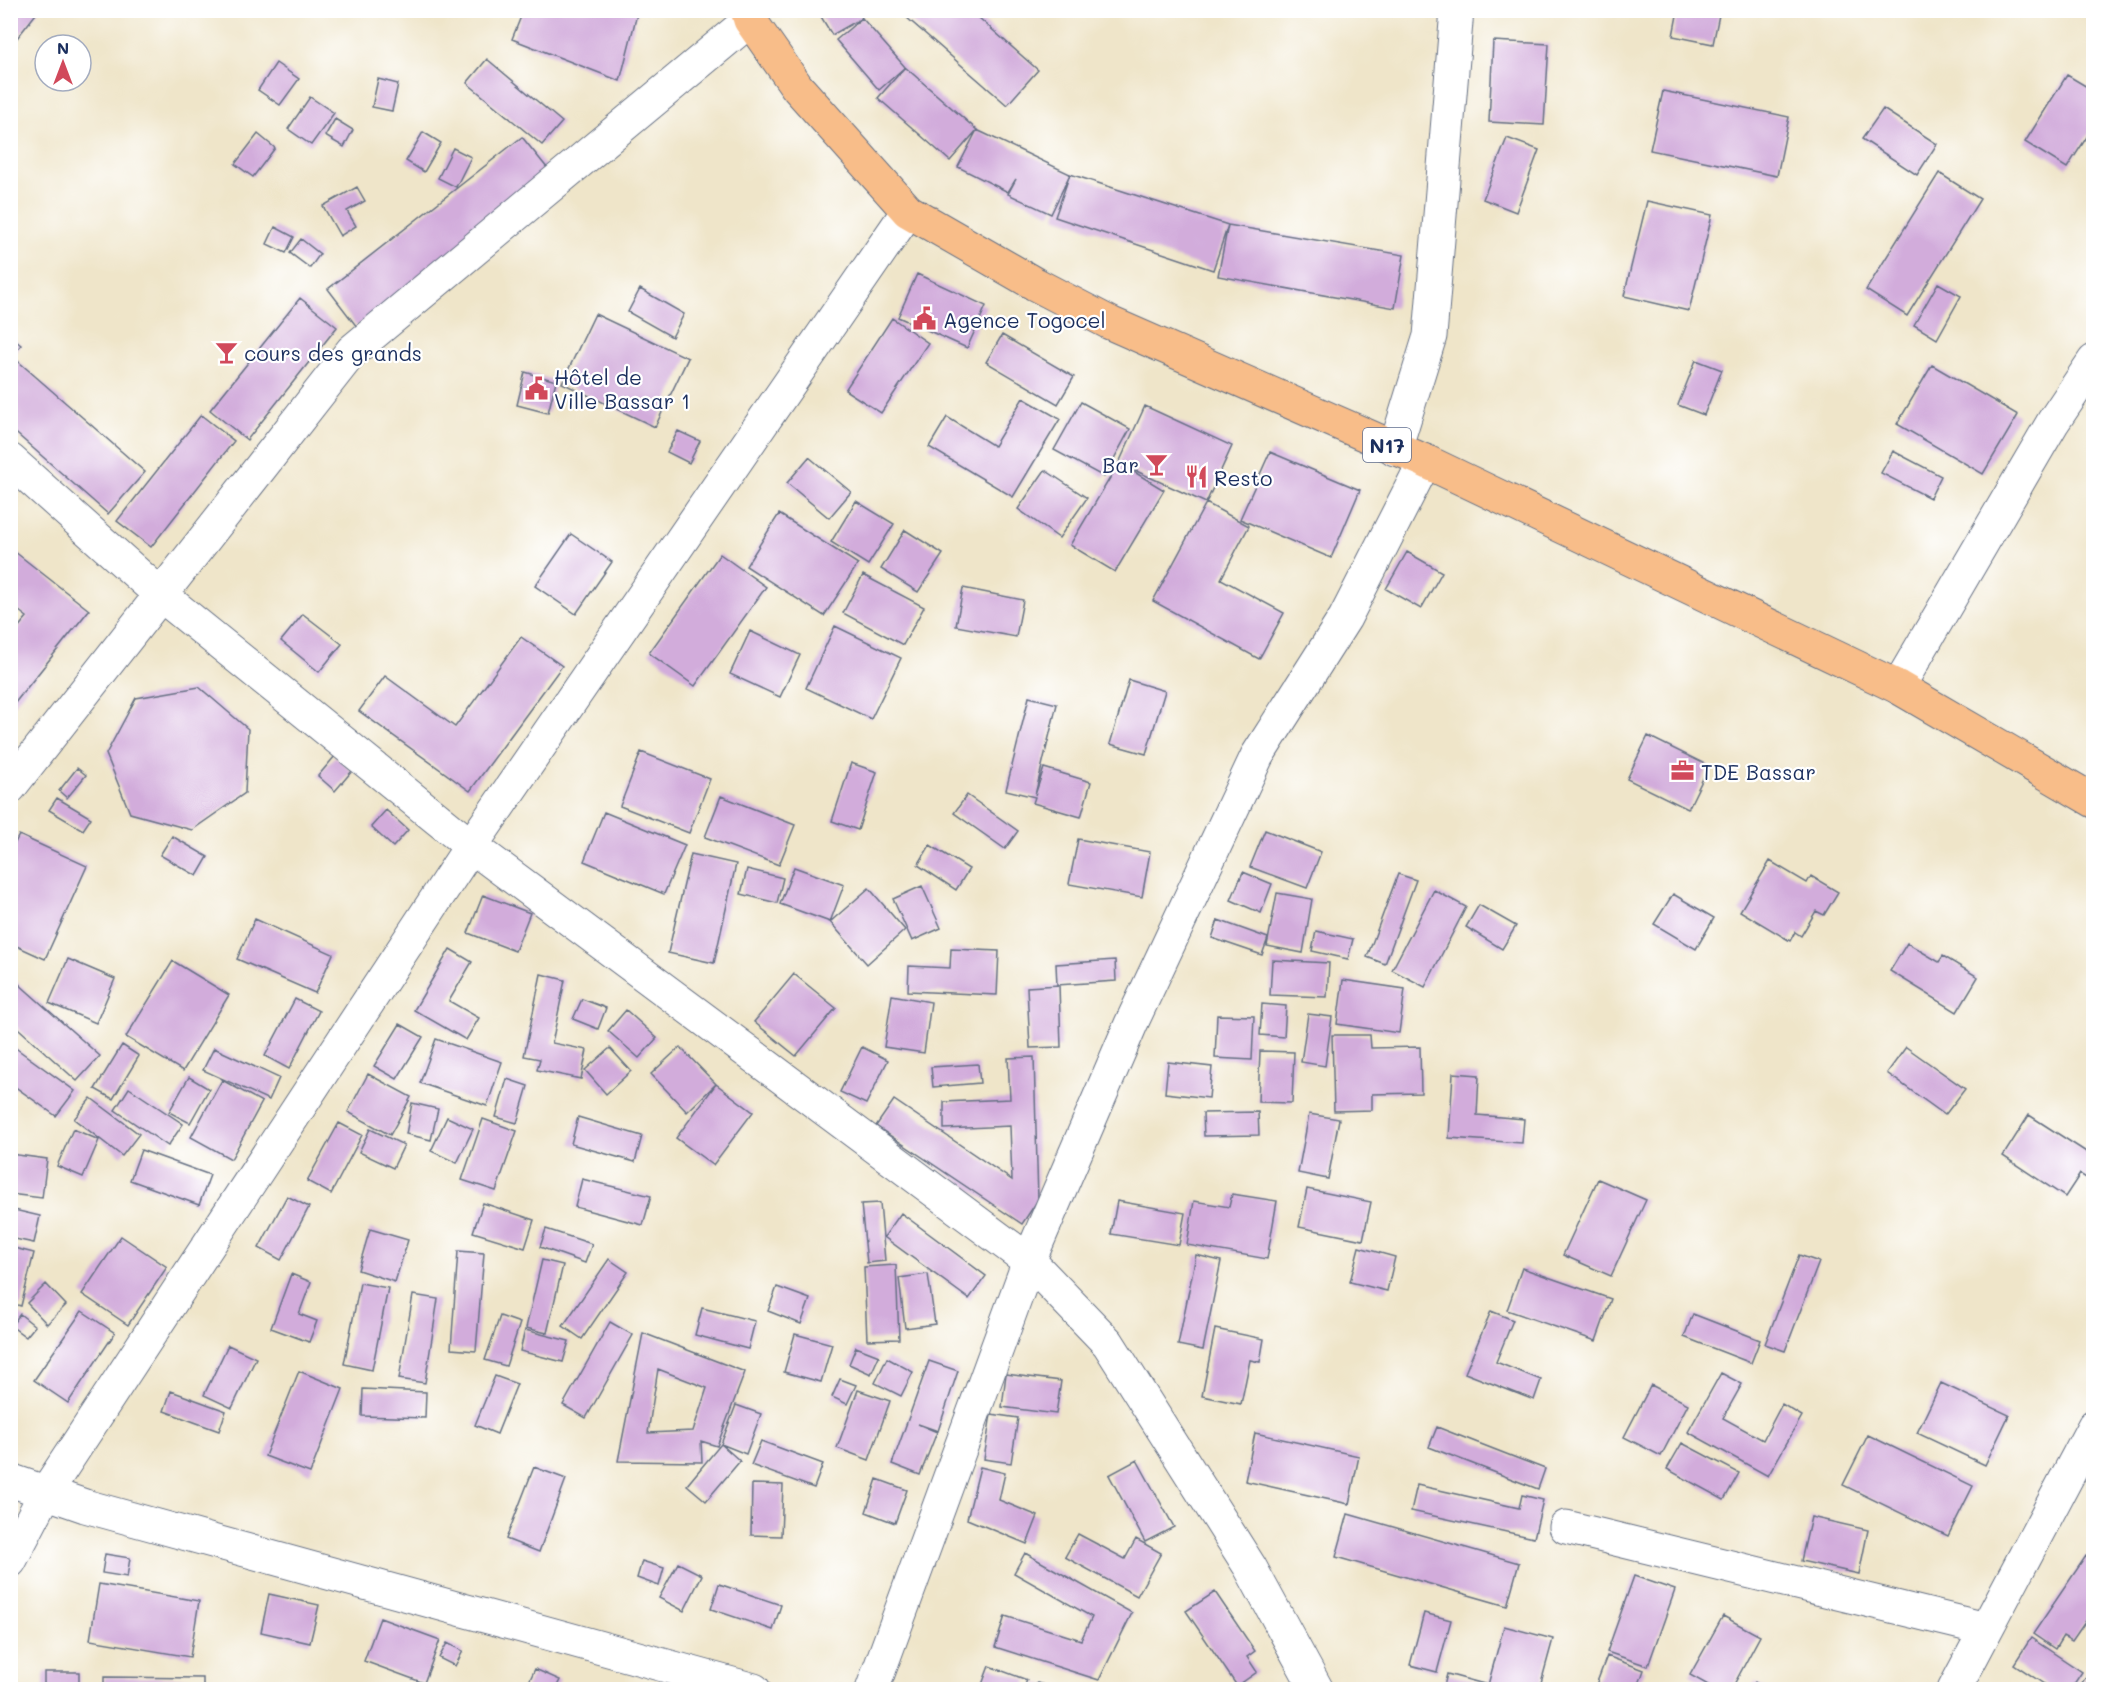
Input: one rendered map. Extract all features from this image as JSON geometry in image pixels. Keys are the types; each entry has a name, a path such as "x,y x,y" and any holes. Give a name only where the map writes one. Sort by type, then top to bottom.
{"main road":[{"name":"N17","path":"748,15 797,87 908,211 1035,284 1110,323 1410,455 1898,687 2094,801"}],"street":[{"path":"872,1689 1029,1261 1131,1024 1257,756 1345,618 1410,455 1430,336 1457,10"},
{"path":"10,787 352,351 748,15"},
{"path":"10,1561 46,1492 471,846 908,211"},
{"path":"1898,687 2053,422 2094,361"},
{"path":"10,460 162,596 471,846 1029,1261 1108,1343 1250,1567 1317,1689"},
{"path":"1954,1689 2094,1426"},
{"path":"10,1480 85,1506 754,1689"},
{"path":"1566,1527 1986,1629"}],"building":[{"path":"10,10 39,10 10,47"},
{"path":"510,10 638,10 620,81 512,39 522,14"},
{"path":"817,10 858,10 862,18 832,35"},
{"path":"898,10 970,10 1038,70 1007,105"},
{"path":"1678,10 1720,10 1713,44 1673,36"},
{"path":"862,18 905,67 879,90 836,40"},
{"path":"1493,41 1549,44 1544,125 1489,122"},
{"path":"487,59 562,122 542,145 467,83"},
{"path":"276,63 299,79 280,105 258,90"},
{"path":"905,67 977,130 950,161 878,98"},
{"path":"2067,75 2094,91 2094,126 2067,168 2025,142"},
{"path":"378,79 398,84 392,111 372,107"},
{"path":"1663,91 1789,117 1777,176 1650,150"},
{"path":"310,97 334,113 311,145 288,129"},
{"path":"1883,109 1937,144 1917,175 1862,139"},
{"path":"335,119 353,130 344,147 325,136"},
{"path":"977,130 1070,174 1051,214 1008,194 1016,179 1008,192 958,167"},
{"path":"423,132 441,143 424,172 406,161"},
{"path":"258,134 275,148 253,177 235,164"},
{"path":"522,137 552,174 357,327 328,289"},
{"path":"1507,138 1539,150 1516,212 1483,199"},
{"path":"453,148 471,157 456,187 438,178"},
{"path":"1939,173 1980,199 1907,316 1866,290"},
{"path":"1070,174 1228,225 1213,270 1055,217"},
{"path":"357,187 365,201 347,211 356,226 340,236 323,206"},
{"path":"1647,201 1712,215 1689,311 1624,296"},
{"path":"1228,225 1404,255 1395,308 1218,276"},
{"path":"275,227 294,237 286,253 267,244"},
{"path":"301,239 320,254 310,268 290,253"},
{"path":"917,274 986,306 967,348 898,317"},
{"path":"1938,283 1961,296 1937,339 1914,325"},
{"path":"640,289 684,314 672,337 628,312"},
{"path":"300,298 337,327 247,440 210,410"},
{"path":"595,314 688,358 655,427 562,383"},
{"path":"892,318 928,343 881,413 845,390"},
{"path":"1002,335 1074,377 1058,404 986,362"},
{"path":"10,336 21,345 12,356 145,472 108,514 10,428"},
{"path":"1696,360 1722,370 1704,415 1678,405"},
{"path":"1932,365 2018,415 1983,474 1897,424"},
{"path":"525,372 556,381 548,413 517,405"},
{"path":"1023,398 1060,419 1013,497 929,447 947,417 994,446"},
{"path":"1081,402 1130,429 1104,477 1054,450"},
{"path":"1145,406 1232,446 1206,503 1121,464 1164,490 1115,572 1070,545 1119,463"},
{"path":"201,415 234,441 151,547 117,521"},
{"path":"678,431 700,441 689,463 667,452"},
{"path":"1893,451 1941,476 1930,498 1881,473"},
{"path":"1270,452 1360,490 1331,558 1240,519"},
{"path":"809,457 851,492 829,518 787,483"},
{"path":"1045,470 1087,498 1059,538 1018,509"},
{"path":"856,501 894,524 868,565 831,542"},
{"path":"1206,503 1249,526 1221,579 1284,613 1259,659 1153,601"},
{"path":"779,514 858,564 824,616 746,566"},
{"path":"905,530 943,554 918,592 881,569"},
{"path":"571,534 612,562 576,614 535,586"},
{"path":"10,548 89,610 10,709 10,637 27,617 10,604"},
{"path":"1407,552 1442,572 1421,609 1386,589"},
{"path":"720,554 766,587 695,686 649,653"},
{"path":"863,575 924,607 903,645 843,613"},
{"path":"963,588 1023,600 1016,637 956,626"},
{"path":"303,614 342,644 319,672 281,641"},
{"path":"835,626 901,658 871,719 806,688"},
{"path":"750,631 800,655 780,697 730,674"},
{"path":"521,637 562,666 470,791 359,711 385,676 455,727"},
{"path":"1129,680 1165,691 1146,754 1110,744"},
{"path":"199,687 248,729 245,793 192,830 130,813 106,754 136,698"},
{"path":"1029,697 1057,704 1035,795 1044,768 1091,782 1081,817 1033,803 1035,797 1006,790"},
{"path":"1648,736 1709,766 1688,809 1627,779"},
{"path":"641,752 710,779 689,833 620,806"},
{"path":"335,756 352,771 335,791 318,776"},
{"path":"851,763 877,772 858,830 832,821"},
{"path":"77,768 86,775 67,798 59,791"},
{"path":"967,795 1018,831 1005,849 954,813"},
{"path":"721,796 795,825 779,865 705,837"},
{"path":"57,798 91,818 83,830 49,810"},
{"path":"386,810 408,830 393,847 371,827"},
{"path":"604,812 685,845 664,894 584,861"},
{"path":"1265,830 1321,852 1307,888 1250,867"},
{"path":"19,835 87,866 45,959 10,943 10,853"},
{"path":"172,836 208,857 197,876 160,855"},
{"path":"1078,839 1150,852 1142,897 1069,884"},
{"path":"930,845 969,869 956,890 918,865"},
{"path":"691,854 736,864 714,963 668,953"},
{"path":"1770,861 1807,883 1811,876 1838,892 1824,915 1816,911 1801,936 1795,932 1790,941 1740,911"},
{"path":"794,867 844,885 830,922 780,904"},
{"path":"747,869 783,878 777,903 741,894"},
{"path":"1243,872 1272,884 1261,913 1231,900"},
{"path":"1398,874 1416,880 1385,964 1367,957"},
{"path":"922,886 941,928 912,941 893,899"},
{"path":"869,888 905,930 867,964 830,922"},
{"path":"1434,890 1466,907 1425,987 1392,970"},
{"path":"1277,893 1312,899 1303,953 1267,946"},
{"path":"1673,894 1714,918 1696,949 1654,924"},
{"path":"483,895 530,913 515,951 468,933"},
{"path":"1479,905 1516,926 1502,949 1466,927"},
{"path":"255,919 333,954 315,993 237,959"},
{"path":"1218,920 1268,938 1262,955 1212,938"},
{"path":"1316,931 1353,939 1348,959 1312,951"},
{"path":"1907,943 1939,962 1943,956 1978,977 1957,1012 1890,971"},
{"path":"450,949 472,962 449,1001 479,1018 466,1040 414,1010"},
{"path":"951,949 999,951 997,995 908,991 909,966 950,968"},
{"path":"68,959 115,979 96,1023 49,1003"},
{"path":"1115,960 1116,981 1057,985 1056,964"},
{"path":"1272,960 1329,963 1327,997 1270,995"},
{"path":"173,961 229,995 183,1071 126,1037"},
{"path":"541,974 565,980 552,1043 587,1050 581,1079 537,1070 540,1059 524,1056"},
{"path":"794,974 836,1008 796,1056 754,1022"},
{"path":"10,976 100,1056 77,1081 10,1021"},
{"path":"1343,980 1405,989 1399,1033 1337,1024"},
{"path":"1059,985 1061,1047 1030,1048 1027,987"},
{"path":"892,995 931,1002 924,1053 884,1047"},
{"path":"295,999 319,1011 289,1069 265,1056"},
{"path":"582,999 606,1008 598,1029 573,1019"},
{"path":"1262,1004 1286,1006 1284,1037 1260,1035"},
{"path":"626,1010 657,1038 639,1058 608,1031"},
{"path":"1308,1014 1332,1017 1325,1066 1301,1062"},
{"path":"1217,1015 1254,1016 1252,1060 1215,1058"},
{"path":"400,1024 423,1037 397,1079 374,1066"},
{"path":"1332,1035 1370,1035 1371,1048 1420,1047 1421,1093 1372,1094 1372,1110 1334,1111"},
{"path":"436,1039 502,1062 487,1106 420,1083"},
{"path":"10,1044 75,1091 56,1116 10,1083"},
{"path":"122,1045 139,1056 113,1099 95,1089"},
{"path":"680,1047 716,1084 687,1112 651,1074"},
{"path":"862,1047 888,1060 866,1104 840,1092"},
{"path":"1906,1047 1965,1089 1945,1115 1887,1073"},
{"path":"214,1048 279,1078 269,1100 203,1070"},
{"path":"610,1048 631,1071 606,1094 585,1070"},
{"path":"1260,1051 1294,1052 1292,1103 1258,1102"},
{"path":"1034,1057 1038,1200 1022,1224 876,1126 894,1100 1012,1180 1010,1126 944,1129 944,1102 1010,1099 1008,1058"},
{"path":"1168,1062 1212,1067 1209,1098 1165,1093"},
{"path":"978,1064 980,1083 933,1087 931,1067"},
{"path":"1453,1073 1479,1075 1477,1115 1524,1119 1522,1143 1449,1138"},
{"path":"368,1074 411,1097 390,1135 348,1112"},
{"path":"189,1077 209,1089 190,1123 169,1112"},
{"path":"507,1079 528,1086 517,1123 496,1117"},
{"path":"222,1080 262,1102 231,1159 191,1137"},
{"path":"716,1084 753,1112 713,1165 676,1138"},
{"path":"129,1088 183,1124 168,1146 115,1110"},
{"path":"91,1098 139,1134 122,1156 74,1119"},
{"path":"412,1103 438,1109 431,1140 406,1134"},
{"path":"1258,1112 1259,1135 1204,1136 1203,1113"},
{"path":"1309,1114 1339,1119 1328,1179 1298,1173"},
{"path":"2029,1115 2094,1157 2094,1183 2080,1174 2065,1197 2003,1156"},
{"path":"447,1117 473,1129 457,1163 431,1151"},
{"path":"578,1117 642,1136 635,1162 571,1144"},
{"path":"483,1119 517,1131 496,1191 462,1180"},
{"path":"339,1123 362,1135 331,1194 307,1181"},
{"path":"73,1129 99,1140 83,1177 57,1166"},
{"path":"370,1129 404,1145 393,1168 359,1152"},
{"path":"141,1150 210,1175 199,1205 130,1180"},
{"path":"10,1154 47,1159 42,1198 10,1194"},
{"path":"582,1179 651,1196 643,1225 575,1207"},
{"path":"1598,1179 1646,1200 1611,1276 1563,1255"},
{"path":"1307,1189 1371,1202 1363,1240 1299,1227"},
{"path":"1232,1194 1277,1201 1267,1259 1187,1245 1194,1201 1229,1207"},
{"path":"287,1196 309,1207 281,1260 259,1248"},
{"path":"1117,1201 1185,1213 1179,1245 1111,1234"},
{"path":"483,1203 534,1220 525,1248 473,1232"},
{"path":"880,1203 885,1261 867,1263 861,1204"},
{"path":"10,1209 40,1216 34,1243 10,1238"},
{"path":"901,1213 986,1276 969,1299 884,1237"},
{"path":"370,1229 408,1240 395,1282 358,1270"},
{"path":"546,1229 592,1244 585,1263 540,1247"},
{"path":"121,1236 167,1267 128,1325 82,1294"},
{"path":"10,1247 34,1253 21,1306 10,1303"},
{"path":"1359,1247 1395,1257 1387,1291 1350,1282"},
{"path":"458,1251 484,1253 476,1351 451,1349"},
{"path":"1196,1255 1221,1261 1203,1350 1178,1345"},
{"path":"1799,1255 1819,1262 1785,1351 1765,1344"},
{"path":"609,1259 628,1272 582,1339 563,1326"},
{"path":"542,1260 563,1265 547,1333 526,1328"},
{"path":"896,1265 899,1339 867,1340 864,1267"},
{"path":"1522,1268 1611,1299 1596,1341 1507,1310"},
{"path":"291,1274 311,1282 299,1314 317,1321 309,1342 271,1328"},
{"path":"928,1274 935,1324 905,1328 899,1278"},
{"path":"360,1283 388,1288 372,1370 344,1364"},
{"path":"46,1284 66,1305 47,1324 27,1303"},
{"path":"777,1287 810,1299 801,1324 768,1311"},
{"path":"413,1295 438,1299 425,1383 399,1379"},
{"path":"702,1308 755,1321 748,1349 695,1335"},
{"path":"82,1311 115,1333 68,1403 34,1380"},
{"path":"1491,1311 1513,1320 1496,1362 1541,1380 1534,1400 1465,1373"},
{"path":"20,1314 35,1326 26,1337 11,1326"},
{"path":"1693,1314 1760,1340 1751,1363 1684,1337"},
{"path":"500,1316 520,1323 506,1366 485,1360"},
{"path":"610,1322 633,1335 586,1418 563,1405"},
{"path":"1215,1329 1264,1339 1260,1362 1250,1360 1241,1404 1202,1396"},
{"path":"525,1330 569,1341 563,1362 520,1351"},
{"path":"643,1333 745,1372 717,1446 701,1441 702,1462 618,1461","holes":["658,1369 707,1388 693,1431 648,1433"]},
{"path":"795,1334 832,1344 821,1382 784,1372"},
{"path":"228,1345 256,1358 232,1408 204,1395"},
{"path":"856,1347 879,1356 871,1374 849,1364"},
{"path":"887,1358 913,1372 901,1396 875,1383"},
{"path":"929,1361 958,1371 938,1431 918,1424 937,1432 920,1475 892,1464"},
{"path":"299,1371 343,1389 310,1473 265,1456"},
{"path":"1721,1373 1742,1384 1723,1418 1763,1440 1782,1404 1802,1416 1768,1476 1688,1432"},
{"path":"1006,1374 1061,1381 1056,1414 1002,1407"},
{"path":"495,1376 517,1384 497,1434 475,1425"},
{"path":"840,1379 856,1385 847,1404 832,1397"},
{"path":"1941,1383 2009,1415 1985,1465 1917,1433"},
{"path":"1651,1385 1688,1404 1661,1456 1624,1437"},
{"path":"363,1389 426,1392 425,1418 362,1416"},
{"path":"858,1390 890,1401 869,1460 837,1448"},
{"path":"171,1391 226,1411 219,1431 164,1411"},
{"path":"736,1405 761,1414 746,1454 721,1444"},
{"path":"991,1414 1018,1418 1011,1463 984,1459"},
{"path":"1437,1427 1545,1469 1538,1489 1429,1447"},
{"path":"1255,1433 1359,1456 1349,1504 1245,1481"},
{"path":"1868,1435 1973,1486 1948,1536 1843,1485"},
{"path":"761,1441 823,1464 814,1488 751,1465"},
{"path":"1682,1443 1739,1473 1724,1500 1667,1469"},
{"path":"721,1444 740,1461 706,1501 687,1485"},
{"path":"1137,1460 1174,1527 1145,1542 1109,1475"},
{"path":"534,1467 566,1479 539,1552 506,1539"},
{"path":"980,1467 1005,1473 999,1500 1038,1516 1027,1544 967,1519"},
{"path":"877,1479 907,1490 895,1523 866,1512"},
{"path":"752,1484 783,1485 781,1536 751,1535"},
{"path":"1417,1485 1519,1508 1522,1495 1543,1500 1534,1538 1411,1511"},
{"path":"1348,1514 1519,1563 1507,1606 1336,1557"},
{"path":"1811,1517 1868,1530 1859,1574 1801,1561"},
{"path":"1078,1534 1125,1559 1136,1539 1161,1553 1137,1596 1065,1557"},
{"path":"1025,1553 1132,1613 1099,1680 995,1647 1005,1616 1081,1640 1092,1617 1014,1573"},
{"path":"105,1554 130,1558 127,1577 102,1573"},
{"path":"2086,1556 2094,1561 2094,1609 2072,1641 2063,1636 2055,1649 2033,1634"},
{"path":"642,1561 664,1568 659,1586 637,1578"},
{"path":"678,1563 702,1575 684,1611 659,1598"},
{"path":"1634,1576 1675,1590 1648,1666 1607,1652"},
{"path":"99,1584 199,1601 190,1657 90,1640"},
{"path":"719,1584 781,1605 773,1630 711,1609"},
{"path":"1215,1592 1255,1651 1247,1657 1257,1672 1237,1686 1186,1611"},
{"path":"269,1594 319,1605 310,1643 261,1632"},
{"path":"1424,1613 1451,1620 1437,1672 1410,1665"},
{"path":"1723,1616 1760,1636 1731,1690 1717,1690 1690,1675"},
{"path":"380,1618 440,1640 424,1683 364,1661"},
{"path":"1504,1626 1553,1639 1539,1690 1443,1690 1447,1674 1488,1685"},
{"path":"2031,1638 2082,1672 2070,1690 2053,1690 2014,1664"},
{"path":"447,1643 463,1651 455,1666 439,1658"},
{"path":"1607,1656 1644,1670 1637,1690 1594,1690"},
{"path":"989,1666 1027,1680 1023,1690 980,1690"},
{"path":"535,1669 560,1680 555,1690 525,1690"},
{"path":"44,1672 79,1672 79,1690 44,1690"},
{"path":"2088,1674 2094,1678 2094,1690 2077,1690"},
{"path":"104,1677 203,1678 203,1690 104,1690"},
{"path":"1755,1682 1767,1690 1750,1690"},
{"path":"1037,1683 1059,1689 1059,1690 1035,1690"}],"place":[{"name":"Agence Togocel","path":"925,319"},
{"name":"cours des grands","path":"226,352"},
{"name":"Hôtel de Ville Bassar 1","path":"536,388"},
{"name":"Bar","path":"1157,464"},
{"name":"Resto","path":"1196,477"},
{"name":"TDE Bassar","path":"1683,771"}]}
